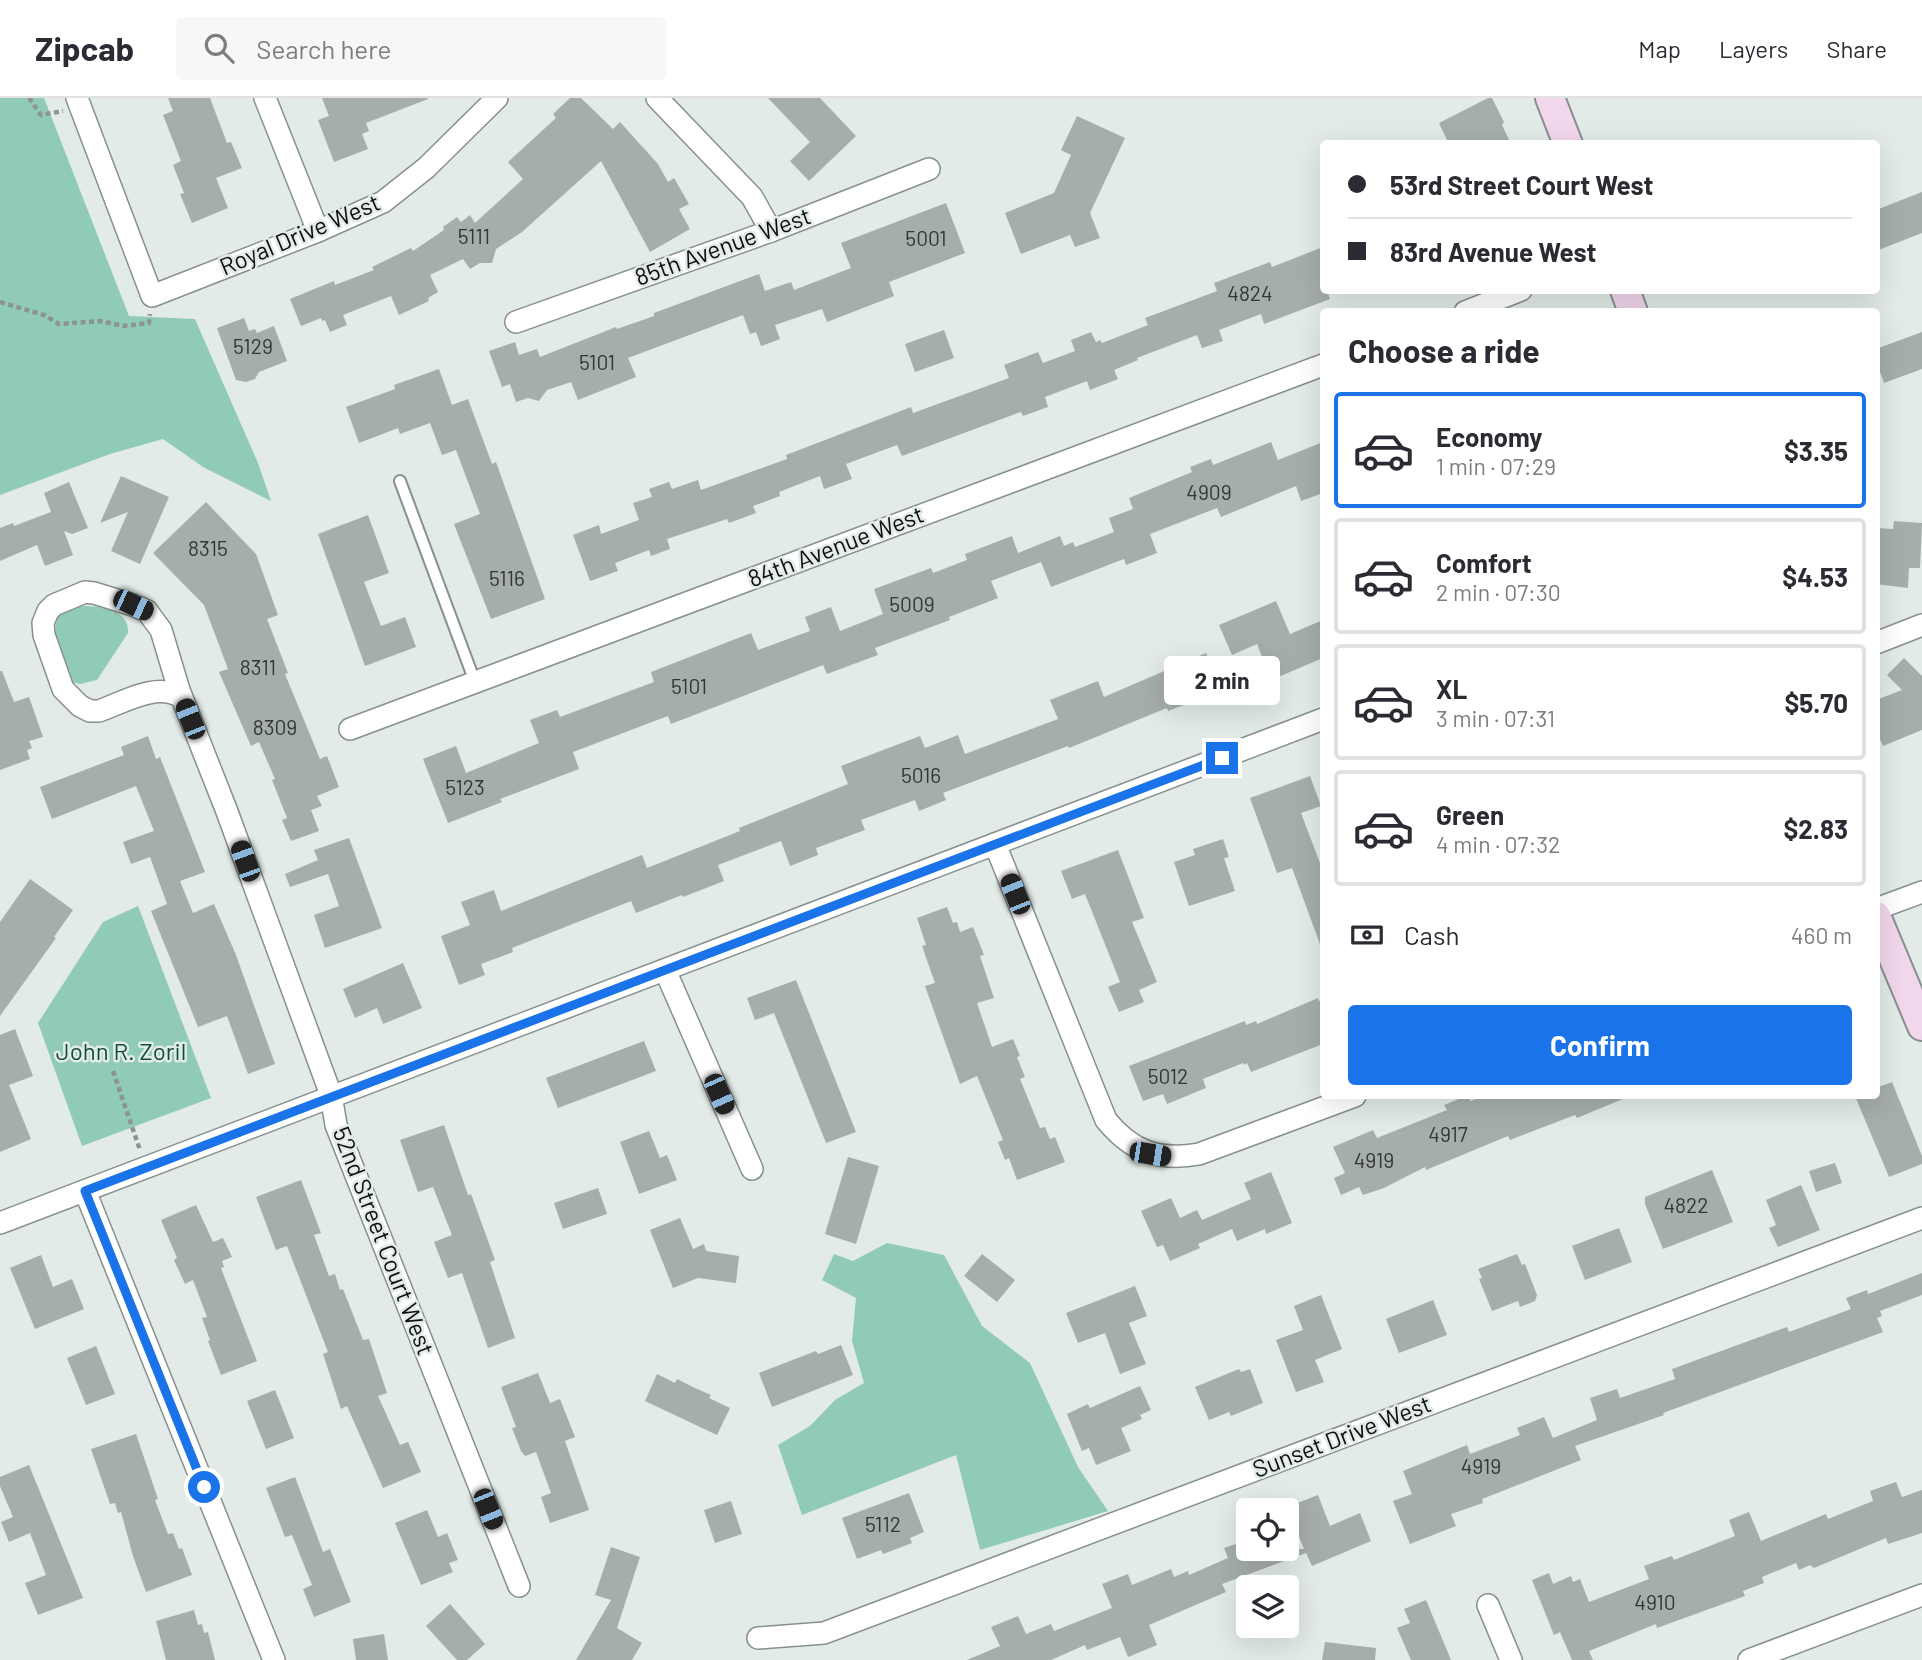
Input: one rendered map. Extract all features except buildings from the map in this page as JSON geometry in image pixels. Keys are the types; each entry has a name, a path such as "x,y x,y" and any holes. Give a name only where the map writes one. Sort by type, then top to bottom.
{"street":[{"path":"265,98 318,231"},
{"name":"Royal Drive West","path":"152,296 318,231 383,201 426,168 497,98"},
{"path":"657,98 752,197 771,231"},
{"path":"1550,98 1566,140"},
{"path":"79,103 152,296"},
{"name":"85th Avenue West","path":"516,322 771,231 929,169"},
{"path":"1475,308 1511,294"},
{"name":"84th Avenue West","path":"350,729 1320,366"},
{"name":"52nd Street Court West","path":"181,697 172,691 158,691 99,711 90,711 80,706 59,681 44,635 43,623 48,611 54,605 85,592 147,611 161,630 181,697 231,822 331,1095 336,1125 519,1586"},
{"path":"1880,641 1922,625"},
{"path":"0,1223 1320,720"},
{"path":"995,844 1106,1120 1131,1145 1150,1154 1178,1158 1199,1154 1347,1099"},
{"path":"1880,908 1922,892"},
{"path":"1880,926 1922,1026"},
{"path":"665,970 752,1169"},
{"path":"85,1191 274,1660"},
{"name":"Sunset Drive West","path":"758,1638 824,1633 1922,1219"},
{"path":"1749,1660 1922,1595"},
{"path":"1488,1605 1511,1660"}],"lane":[{"path":"400,481 475,682"}],"path":[{"path":"29,98 41,115 79,103"},
{"path":"0,302 44,315 59,324 100,321 124,326 149,323 152,296"},
{"path":"114,1071 146,1167"}],"green space":[{"path":"0,98 44,98 129,316 195,319 258,463 271,501 203,467 163,439 110,454 0,495"},
{"path":"83,606 106,608 119,614 127,625 128,633 97,680 80,684 72,682 65,668 58,648 56,628 61,614"},
{"name":"John R. Zoril","path":"138,906 211,1098 82,1146 38,1023 103,922"},
{"path":"887,1243 944,1255 982,1326 1030,1363 1078,1467 1108,1511 980,1550 956,1455 802,1515 778,1445 810,1426 835,1400 864,1383 852,1341 856,1298 822,1280 834,1254 853,1261"}],"route":[{"path":"204,1487 85,1191 331,1095 1222,758"}]}
